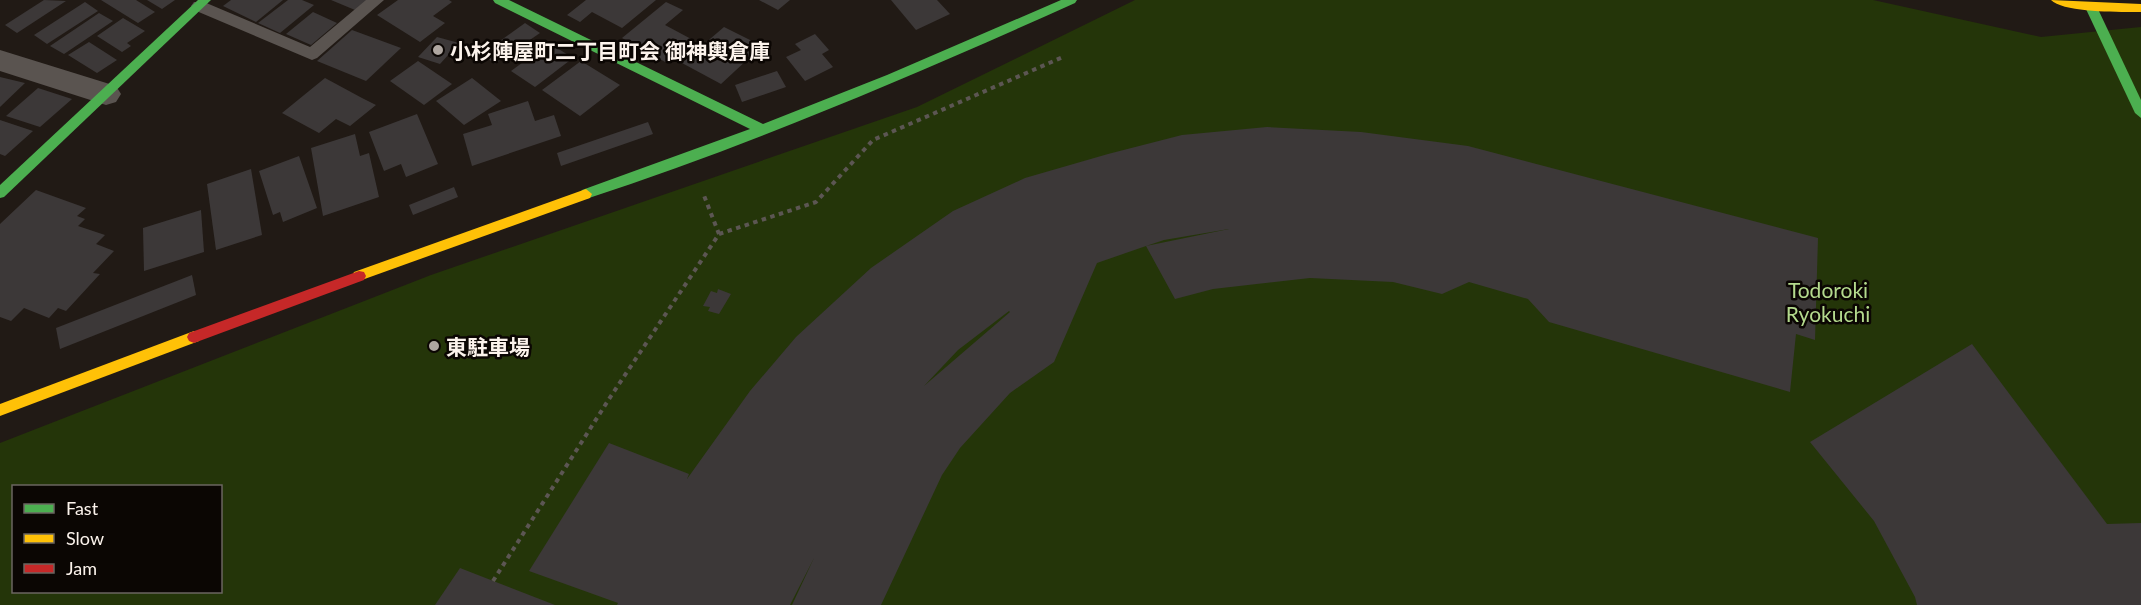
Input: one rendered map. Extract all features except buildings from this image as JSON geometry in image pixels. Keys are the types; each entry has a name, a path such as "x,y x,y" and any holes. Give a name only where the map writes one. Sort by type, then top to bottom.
{"street":[{"path":"500,0 763,130"},
{"path":"0,410 435,247 690,159 945,57 1071,0"},
{"path":"2057,0 2091,6 2141,8"},
{"path":"0,194 202,3"},
{"path":"2091,6 2141,113"},
{"path":"0,60 106,94"}],"lane":[{"path":"202,3 312,54 376,0"}],"path":[{"path":"493,581 718,234 816,202 873,140 1063,57"},
{"path":"690,159 718,234"}],"green space":[{"name":"Todoroki Ryokuchi","path":"1135,0 1873,0 2041,37 2141,27 2141,605 0,605 0,443 431,275 917,107"}],"traffic: fast":[{"path":"0,193 205,0"},
{"path":"499,0 763,130"},
{"path":"586,194 831,103 1071,0"},
{"path":"2091,7 2141,113"}],"traffic: slow":[{"path":"2057,0 2091,7 2141,8"},
{"path":"359,276 586,194"},
{"path":"0,410 194,337"}],"traffic: jam":[{"path":"194,337 359,276"}],"place":[{"name":"小杉陣屋町二丁目町会 御神輿倉庫","path":"438,50"},
{"name":"東駐車場","path":"434,346"}]}
